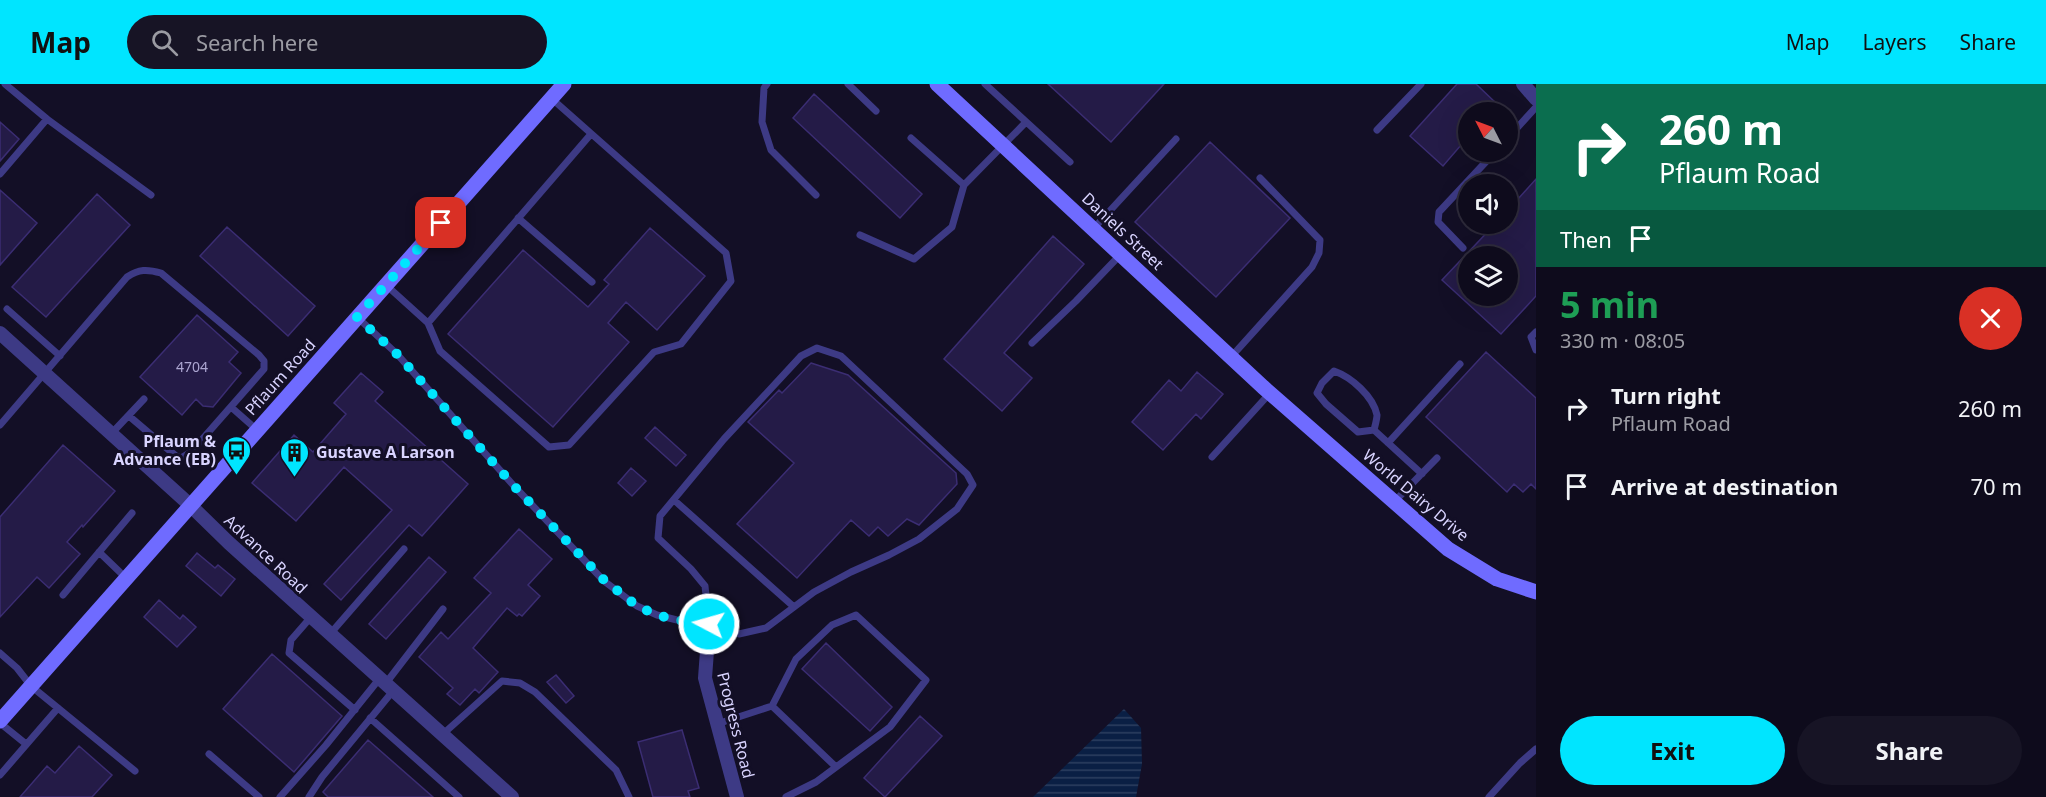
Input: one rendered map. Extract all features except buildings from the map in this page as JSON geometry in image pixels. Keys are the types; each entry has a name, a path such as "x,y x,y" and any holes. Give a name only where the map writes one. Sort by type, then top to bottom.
{"street":[{"name":"Pflaum Road","path":"0,722 564,84"},
{"name":"Daniels Street","path":"937,84 1284,405"},
{"path":"1523,84 1536,99"},
{"name":"Advance Road","path":"0,333 229,543 512,797"},
{"name":"World Dairy Drive","path":"1284,405 1448,549 1497,579 1536,592"},
{"name":"Progress Road","path":"709,624 705,678 737,797"}],"lane":[{"path":"5,84 47,119 151,195"},
{"path":"767,84 764,88 762,122 771,150 816,195"},
{"path":"848,84 876,111"},
{"path":"985,84 1070,162"},
{"path":"1377,130 1421,84"},
{"path":"386,285 428,323 440,351 549,447 569,445 654,352 681,344 731,281 726,253 551,98"},
{"path":"1518,127 1536,107"},
{"path":"0,174 47,119"},
{"path":"860,235 914,259 952,227 964,184 1026,122"},
{"path":"428,323 591,134"},
{"path":"911,138 964,184"},
{"path":"1094,228 1176,139"},
{"path":"1461,246 1438,222 1439,212 1486,162"},
{"path":"1231,357 1312,267 1319,253 1320,240 1260,177"},
{"path":"518,218 592,282"},
{"path":"1032,343 1121,255"},
{"path":"0,425 127,277 137,271 147,269 160,273 259,355 264,361 264,369 191,452 181,458 129,416"},
{"path":"7,309 60,356"},
{"path":"357,317 397,354 514,486 604,580 637,606 676,620 709,624 740,634 765,628 814,592 919,539 957,509 973,485 967,474 841,356 817,348 801,356 724,439 660,516 658,538 691,569 705,586 709,624"},
{"path":"1536,332 1531,337 1533,348 1536,350"},
{"path":"1388,443 1460,364"},
{"path":"1334,371 1343,374 1368,398 1377,416 1374,430 1358,432 1317,393 1322,383 1334,371"},
{"path":"1212,457 1270,393"},
{"path":"111,434 144,399"},
{"path":"231,407 257,430"},
{"path":"1374,430 1422,474"},
{"path":"1394,502 1437,458"},
{"path":"674,500 794,607"},
{"path":"63,595 132,513"},
{"path":"330,634 404,549"},
{"path":"99,552 126,578"},
{"path":"309,797 322,777 370,718 387,684 442,609"},
{"path":"717,724 772,706 796,659 832,625 856,615 926,680 890,727 816,782 786,797"},
{"path":"311,617 291,640 289,654 355,710"},
{"path":"0,653 17,668 31,686 135,771"},
{"path":"443,734 502,681 520,683 535,692 616,770 629,797"},
{"path":"280,797 355,710 387,684"},
{"path":"772,706 836,767"},
{"path":"0,775 58,708"},
{"path":"370,718 459,797"},
{"path":"0,722 26,744"},
{"path":"1489,797 1520,763 1536,750"},
{"path":"209,754 259,797"}],"water":[{"path":"1124,709 1141,728 1142,764 1136,797 1033,797"}],"place":[{"name":"Pflaum & Advance (EB)","path":"237,476"},
{"name":"Gustave A Larson","path":"295,478"}],"route":[{"path":"441,223 357,317 397,354 514,486 604,580 637,606 657,615 709,624"}]}
